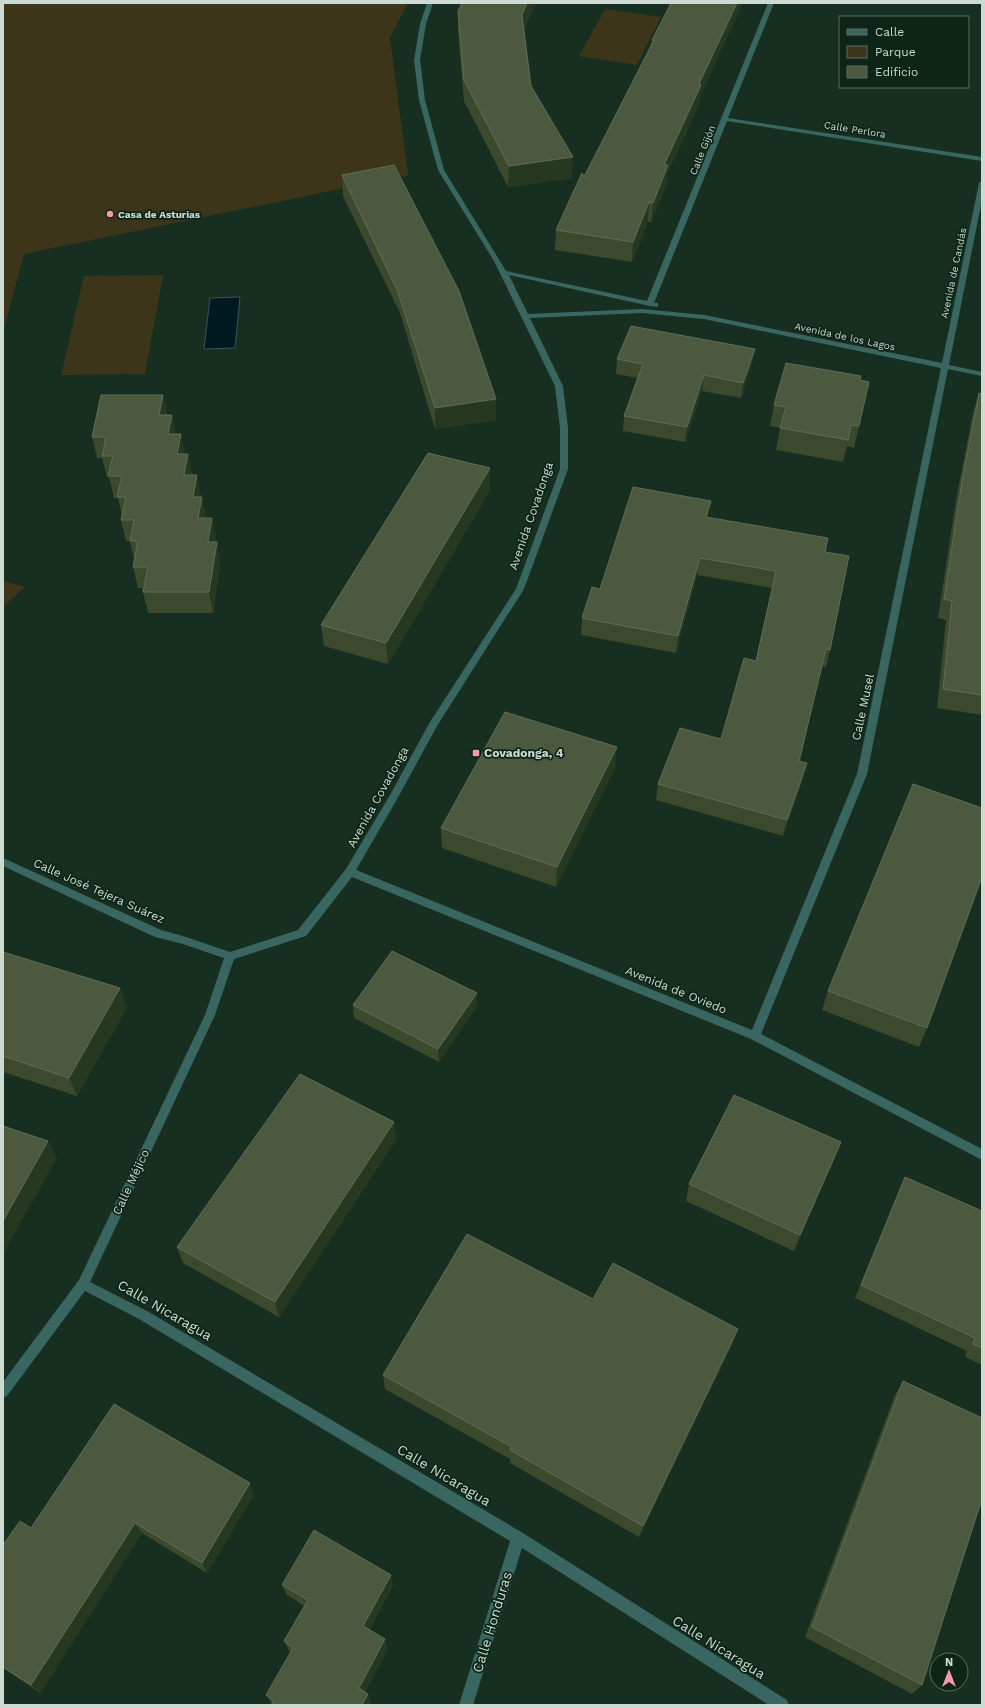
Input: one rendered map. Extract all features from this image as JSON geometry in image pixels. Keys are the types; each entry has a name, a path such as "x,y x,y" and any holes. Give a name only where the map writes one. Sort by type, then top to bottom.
{"street":[{"name":"Avenida Covadonga","path":"230,956 302,933 350,872 393,798 433,724 520,589 564,469 564,428 558,386 542,349 503,272 441,170 424,107 417,60 423,24 430,3"},
{"name":"Calle Gijón","path":"650,304 772,3"},
{"name":"Calle Perlora","path":"725,119 982,159"},
{"name":"Avenida de Candás","path":"945,366 982,183"},
{"name":"Avenida de los Lagos","path":"503,272 704,317 982,374"},
{"name":"Avenida de los Lagos","path":"525,316 642,311 704,317"},
{"name":"Calle Musel","path":"755,1036 862,774 945,366"},
{"name":"Calle José Tejera Suárez","path":"3,862 159,934 183,940 230,956"},
{"name":"Avenida de Oviedo","path":"350,872 755,1036 982,1155"},
{"name":"Calle Méjico","path":"3,1392 83,1284 210,1015 230,956"},
{"name":"Calle Nicaragua","path":"83,1284 143,1315 518,1538 782,1705"},
{"name":"Calle Honduras","path":"466,1705 518,1538"}],"green space":[{"path":"3,3 408,3 390,38 408,175 24,254 3,332"},
{"path":"605,9 661,17 637,65 579,56"},
{"path":"163,275 145,374 61,375 84,276"},
{"path":"3,581 25,587 3,607"}],"water":[{"path":"240,297 235,348 204,349 210,298"}],"building":[{"path":"462,3 527,3 522,15 531,86 573,157 509,166 464,80 458,11"},
{"path":"671,3 737,3 699,84 701,85 664,165 668,165 653,203 649,202 633,242 556,230 582,173 584,177 654,40 652,40"},
{"path":"394,165 459,291 496,399 435,408 398,292 342,175"},
{"path":"631,326 755,349 743,383 704,375 687,427 624,416 643,364 617,359"},
{"path":"786,363 861,376 860,380 869,382 859,426 851,425 848,440 780,428 786,407 774,405"},
{"path":"979,393 982,394 982,695 943,689 952,601 944,599 962,481"},
{"path":"101,395 163,395 159,415 172,415 168,434 181,434 177,454 188,454 184,475 197,475 193,497 202,497 198,518 212,518 208,542 217,542 209,592 143,592 148,567 133,567 138,541 130,541 134,520 121,520 126,497 117,497 122,476 108,476 113,456 102,456 106,437 92,437"},
{"path":"428,453 490,468 386,643 321,625"},
{"path":"633,487 711,501 706,517 828,538 825,552 849,556 830,650 826,649 799,761 807,763 787,820 658,784 680,728 721,739 744,658 756,661 776,571 700,558 678,636 582,618 592,587 600,589"},
{"path":"505,712 617,747 557,867 441,828"},
{"path":"913,784 982,808 982,877 927,1028 828,991"},
{"path":"392,951 477,993 438,1049 353,1005"},
{"path":"3,952 120,988 69,1078 3,1056"},
{"path":"300,1074 394,1122 275,1302 177,1247"},
{"path":"734,1095 841,1142 800,1235 689,1184"},
{"path":"3,1126 48,1141 3,1221"},
{"path":"905,1177 982,1211 982,1348 973,1344 975,1338 861,1285"},
{"path":"467,1234 593,1299 613,1263 738,1329 643,1526 510,1450 512,1447 383,1375"},
{"path":"903,1381 982,1418 982,1499 933,1652 929,1652 929,1663 922,1685 812,1627"},
{"path":"114,1404 250,1483 202,1563 135,1523 31,1685 3,1667 3,1545 20,1521 31,1528"},
{"path":"314,1530 391,1575 363,1626 385,1639 359,1688 368,1694 362,1705 271,1705 274,1700 266,1695 293,1648 284,1641 308,1600 282,1585"}],"place":[{"name":"Casa de Asturias","path":"110,214"},
{"name":"Covadonga, 4","path":"476,753"}]}
